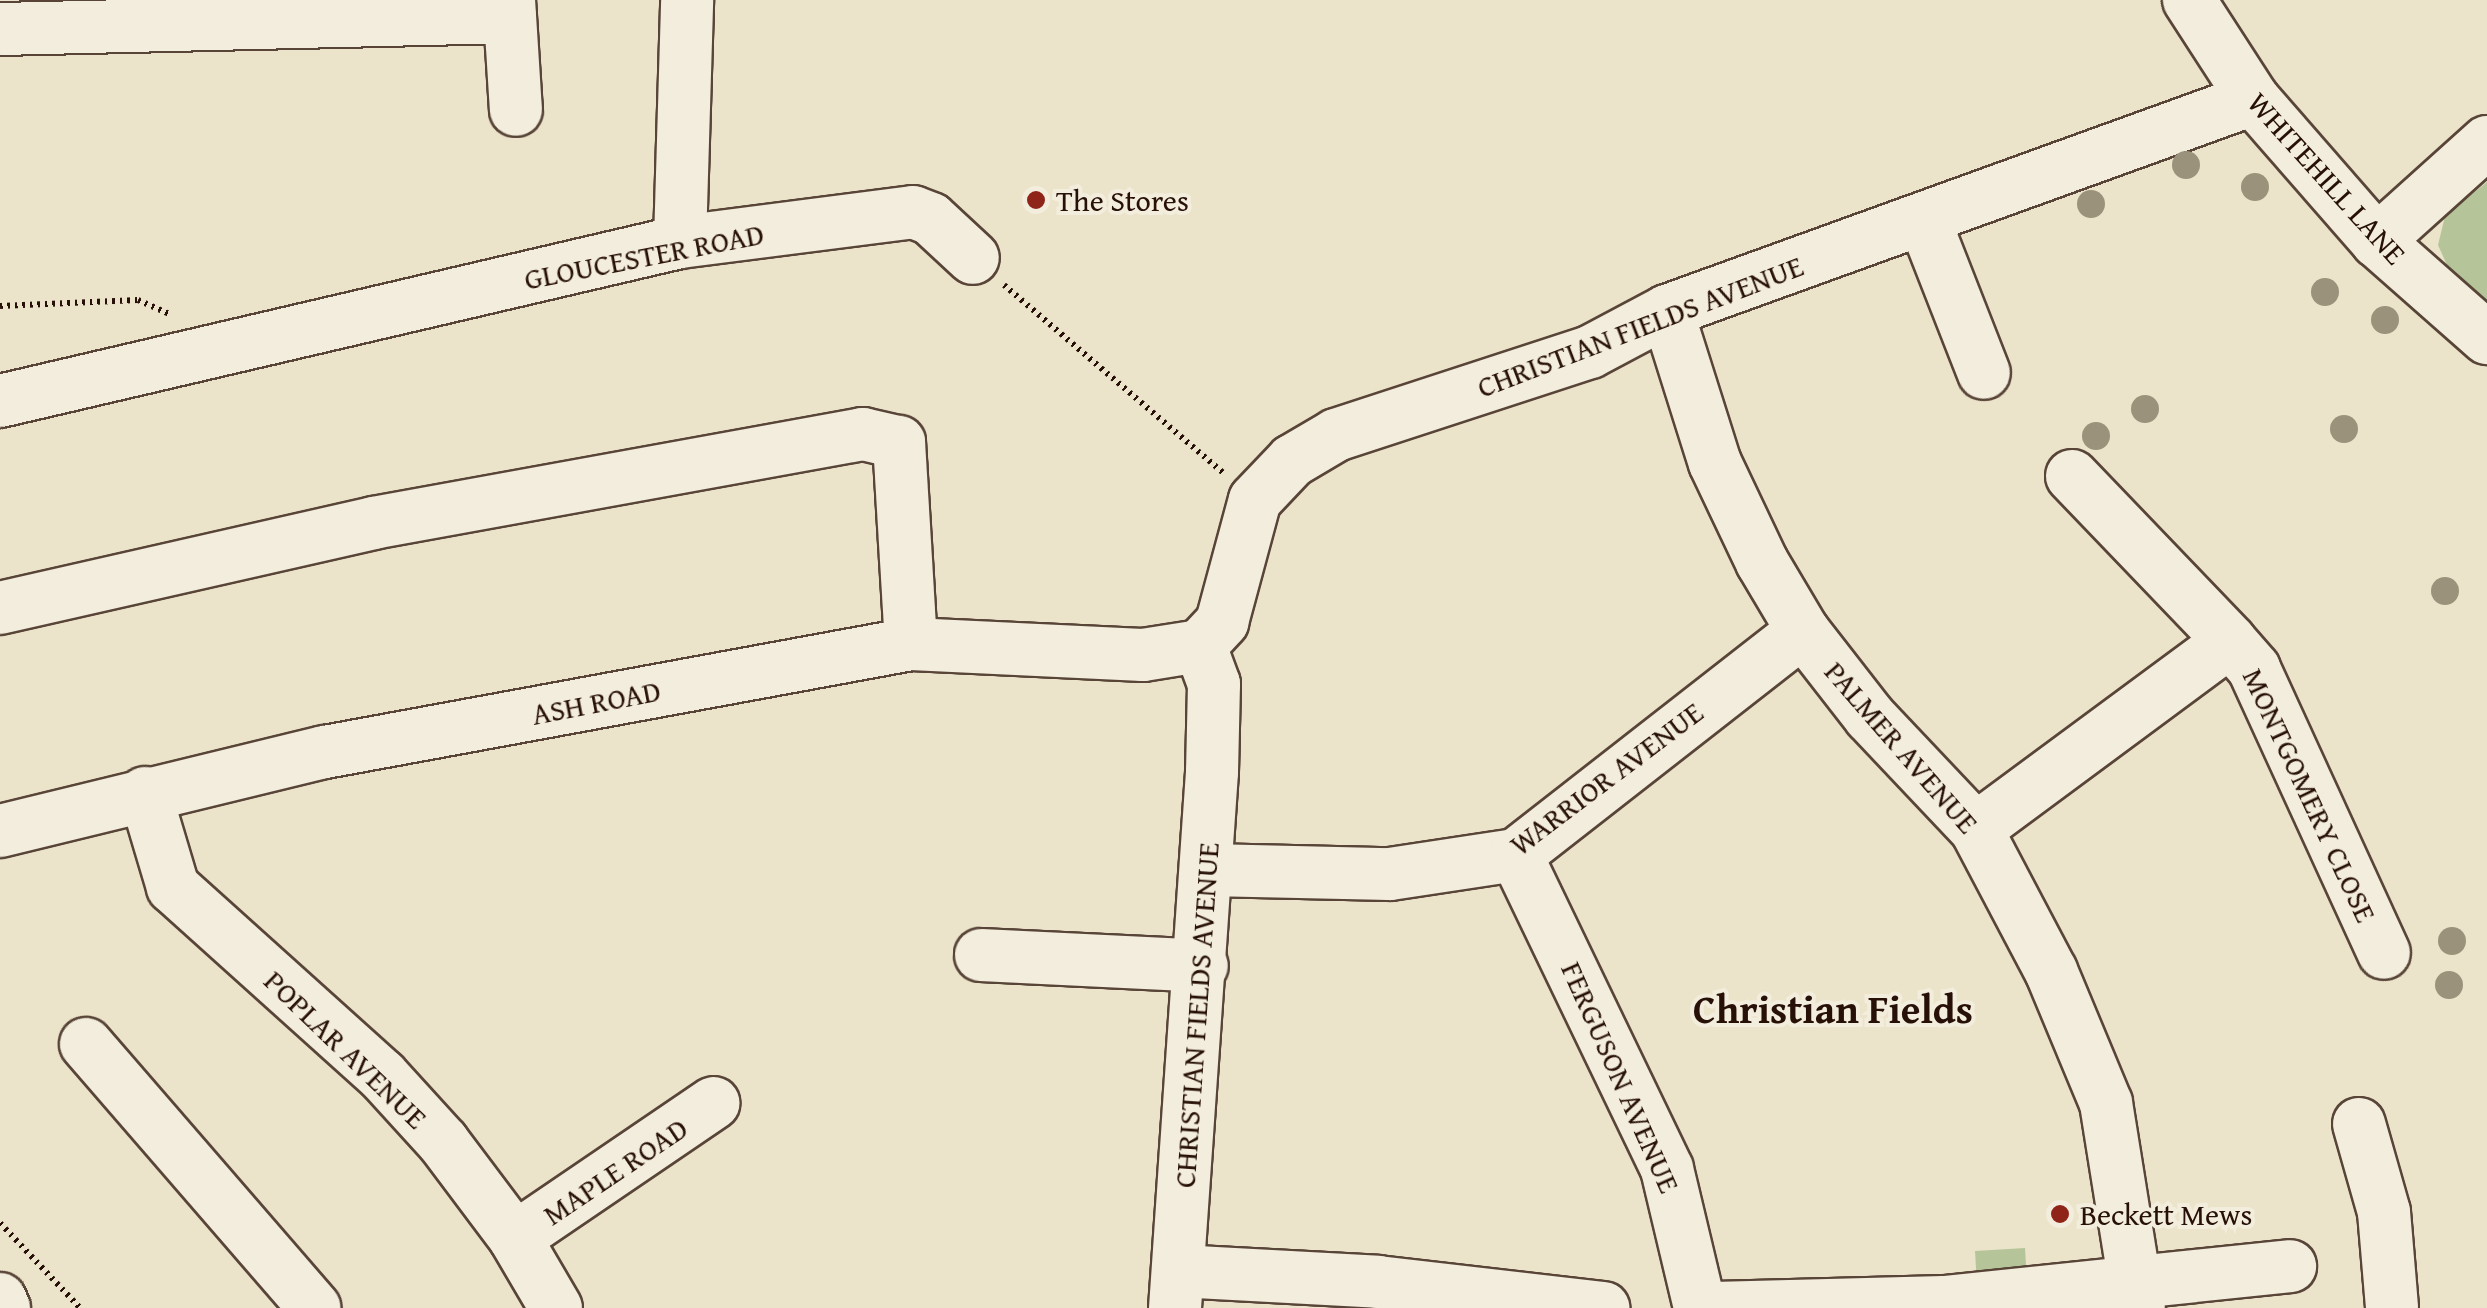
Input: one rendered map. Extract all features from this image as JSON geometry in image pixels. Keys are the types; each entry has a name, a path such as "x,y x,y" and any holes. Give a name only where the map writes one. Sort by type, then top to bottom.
{"street":[{"path":"680,242 687,0"},
{"name":"WHITEHILL LANE","path":"2189,0 2253,100 2377,241 2487,338"},
{"path":"0,29 509,9 516,110"},
{"name":"CHRISTIAN FIELDS AVENUE","path":"1177,1289 1208,870 1214,684 1200,646 1222,622 1255,500 1292,461 1336,435 1590,352 1667,312 2253,100"},
{"path":"2377,241 2487,142"},
{"name":"GLOUCESTER ROAD","path":"0,401 680,242 913,212 973,258"},
{"path":"1924,220 1984,373"},
{"name":"PALMER AVENUE","path":"1667,312 1715,463 1803,632 1870,717 1976,830 2051,971 2106,1103 2137,1293"},
{"path":"0,608 373,523 864,434 899,442 911,644"},
{"name":"MONTGOMERY CLOSE","path":"2072,476 2254,669 2384,953"},
{"name":"WARRIOR AVENUE","path":"1208,870 1390,874 1516,855 1803,632"},
{"name":"MONTGOMERY CLOSE","path":"1976,830 2230,641"},
{"name":"ASH ROAD","path":"0,832 145,792 325,752 911,644 1143,655 1200,646"},
{"name":"POPLAR AVENUE","path":"145,792 173,887 382,1075 515,1238 556,1308"},
{"name":"FERGUSON AVENUE","path":"1516,855 1667,1169 1700,1308"},
{"path":"981,955 1202,966"},
{"path":"86,1044 315,1308"},
{"name":"MAPLE ROAD","path":"515,1238 714,1104"},
{"path":"2359,1124 2384,1212 2392,1308"},
{"path":"1713,1308 2137,1293 2290,1266"},
{"path":"1177,1289 1378,1282 1604,1308"},
{"path":"0,1298 4,1308"}],"path":[{"path":"973,258 1255,500"},
{"path":"0,306 138,300 239,346"},
{"path":"0,1223 80,1308"}],"green space":[{"path":"2487,182 2487,303 2450,272 2438,245 2445,216"},
{"path":"2025,1248 2027,1282 1977,1285 1975,1251"}],"place":[{"name":"The Stores","path":"1036,200"},
{"name":"Beckett Mews","path":"2060,1214"}],"district":[{"name":"Christian Fields","path":"1833,1009"}]}
